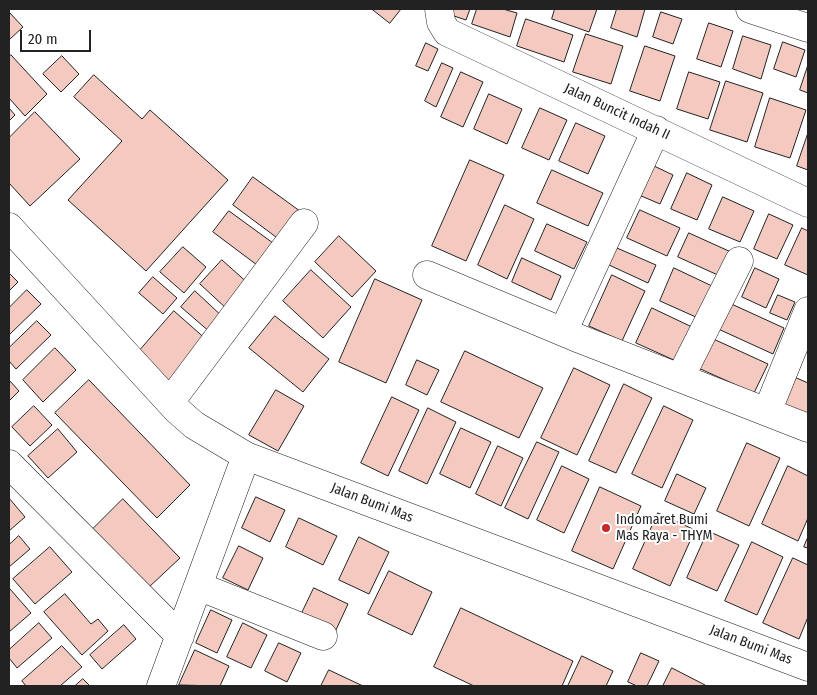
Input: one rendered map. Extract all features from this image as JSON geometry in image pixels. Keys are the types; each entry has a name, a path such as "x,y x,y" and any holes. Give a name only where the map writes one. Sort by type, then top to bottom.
{"street":[{"name":"Jalan Buncit Indah II","path":"439,9 441,22 447,32 808,202"},
{"path":"750,9 808,28"},
{"path":"563,332 656,130"},
{"path":"170,402 304,223"},
{"name":"Jalan Bumi Mas","path":"9,227 170,402 194,425 246,456 808,667"},
{"path":"680,378 739,261"},
{"path":"428,275 563,332 808,428"},
{"path":"767,412 808,311"},
{"path":"161,686 246,456"},
{"path":"9,464 180,636"},
{"path":"198,586 323,636"},
{"path":"803,686 808,674"}],"building":[{"path":"372,9 401,9 390,23"},
{"path":"450,9 470,9 466,20 448,14"},
{"path":"477,9 503,9 517,13 510,37 472,24"},
{"path":"555,9 597,9 589,32 552,19"},
{"path":"617,9 645,9 637,37 611,28"},
{"path":"9,12 23,27 9,40"},
{"path":"661,12 682,19 673,44 653,37"},
{"path":"526,19 573,35 564,62 517,46"},
{"path":"709,23 733,31 721,67 697,59"},
{"path":"586,34 623,46 611,84 573,72"},
{"path":"743,36 771,45 761,79 733,69"},
{"path":"783,42 805,50 796,77 774,69"},
{"path":"426,43 438,49 428,71 416,66"},
{"path":"645,46 675,56 660,101 630,91"},
{"path":"11,55 47,94 25,116 9,98 9,57"},
{"path":"62,56 79,74 61,92 43,74"},
{"path":"442,63 453,68 436,107 425,101"},
{"path":"808,65 808,93 800,90"},
{"path":"461,72 483,82 463,127 441,117"},
{"path":"689,72 720,82 708,119 677,109"},
{"path":"94,75 142,119 150,110 228,180 146,271 68,200 122,141 74,97"},
{"path":"726,81 763,93 747,142 710,130"},
{"path":"489,94 522,109 507,144 474,129"},
{"path":"770,98 806,110 790,158 755,147"},
{"path":"9,108 15,115 9,121"},
{"path":"540,108 567,120 549,160 522,148"},
{"path":"35,112 80,159 30,206 9,183 9,138"},
{"path":"576,123 605,136 588,174 559,161"},
{"path":"808,133 808,170 797,166"},
{"path":"470,160 504,175 466,261 432,246"},
{"path":"652,165 673,175 660,204 639,195"},
{"path":"552,170 603,193 588,226 537,203"},
{"path":"687,173 712,185 697,220 671,209"},
{"path":"253,177 304,214 284,243 233,205"},
{"path":"723,197 754,211 740,242 709,229"},
{"path":"505,205 534,219 507,279 478,265"},
{"path":"640,210 680,228 667,256 627,238"},
{"path":"229,211 273,243 257,265 213,232"},
{"path":"769,214 793,225 777,259 754,249"},
{"path":"547,224 587,242 574,269 535,251"},
{"path":"802,228 808,231 808,275 785,265"},
{"path":"689,233 731,252 720,276 678,257"},
{"path":"339,236 376,271 352,297 315,262"},
{"path":"183,247 206,267 184,293 160,272"},
{"path":"617,248 656,265 648,283 609,265"},
{"path":"522,258 561,276 551,300 512,282"},
{"path":"222,260 250,285 228,310 200,284"},
{"path":"674,268 712,286 698,318 660,301"},
{"path":"755,268 779,279 766,308 742,297"},
{"path":"311,270 351,307 323,338 283,301"},
{"path":"9,273 18,282 9,291"},
{"path":"612,275 645,291 622,341 589,326"},
{"path":"153,277 177,298 163,314 139,293"},
{"path":"375,279 422,300 386,383 339,362"},
{"path":"27,290 41,304 9,335 9,308"},
{"path":"195,291 224,318 211,333 181,307"},
{"path":"778,295 795,302 787,320 770,313"},
{"path":"727,302 784,328 773,354 716,328"},
{"path":"652,308 692,327 676,361 636,343"},
{"path":"174,311 208,341 169,385 135,356"},
{"path":"275,316 329,359 303,392 249,348"},
{"path":"37,321 51,335 16,369 9,361 9,348"},
{"path":"709,337 768,364 754,393 696,367"},
{"path":"55,348 76,370 43,402 23,380"},
{"path":"465,351 543,388 519,438 441,402"},
{"path":"417,360 439,370 427,395 406,385"},
{"path":"574,368 610,385 577,455 541,438"},
{"path":"792,376 808,383 808,416 780,403"},
{"path":"9,380 19,391 9,401"},
{"path":"89,380 190,485 157,518 55,413"},
{"path":"624,384 652,398 616,473 589,461"},
{"path":"276,390 304,406 278,451 249,435"},
{"path":"392,397 419,410 388,476 361,463"},
{"path":"34,406 52,425 30,446 12,427"},
{"path":"664,406 693,420 662,488 632,474"},
{"path":"428,408 456,422 427,484 399,471"},
{"path":"461,428 491,442 470,488 440,474"},
{"path":"58,429 77,452 48,478 28,456"},
{"path":"537,442 559,452 528,519 505,508"},
{"path":"747,443 780,458 749,526 717,511"},
{"path":"498,446 523,458 501,506 476,494"},
{"path":"562,466 589,479 564,533 537,520"},
{"path":"788,466 808,476 808,518 798,541 762,524"},
{"path":"677,474 706,488 694,514 665,501"},
{"path":"600,487 641,506 613,569 572,551"},
{"path":"256,497 285,510 270,542 242,528"},
{"path":"9,498 25,517 9,531"},
{"path":"123,499 180,558 148,588 92,530"},
{"path":"658,513 695,530 670,586 633,569"},
{"path":"299,518 337,536 323,565 286,547"},
{"path":"708,531 739,545 717,591 687,578"},
{"path":"19,536 30,549 9,567 9,545"},
{"path":"359,537 389,552 369,594 339,580"},
{"path":"808,537 808,548 804,547"},
{"path":"752,542 783,557 757,615 725,601"},
{"path":"239,546 263,558 248,590 223,578"},
{"path":"50,547 72,572 35,604 13,579"},
{"path":"793,558 808,565 808,617 799,639 763,623"},
{"path":"389,571 432,592 412,635 368,614"},
{"path":"314,588 348,604 335,632 301,615"},
{"path":"9,590 31,613 9,632"},
{"path":"65,594 91,624 98,619 108,631 82,655 44,612"},
{"path":"461,608 573,661 562,686 474,686 434,667"},
{"path":"211,610 232,620 217,653 196,643"},
{"path":"39,623 52,638 17,668 9,658 9,650"},
{"path":"243,623 267,635 251,668 227,657"},
{"path":"124,625 136,639 102,669 90,655"},
{"path":"279,643 301,653 287,682 265,671"},
{"path":"62,646 82,667 60,686 26,686 22,681"},
{"path":"195,650 229,666 220,686 179,685"},
{"path":"641,653 659,661 647,686 637,686 628,682"},
{"path":"582,656 613,671 606,686 568,686"},
{"path":"672,668 705,685 705,686 663,686"},
{"path":"329,670 363,686 321,686"},
{"path":"83,679 90,686 75,686"}],"place":[{"name":"Indomaret Bumi Mas Raya - THYM","path":"606,528"}]}
